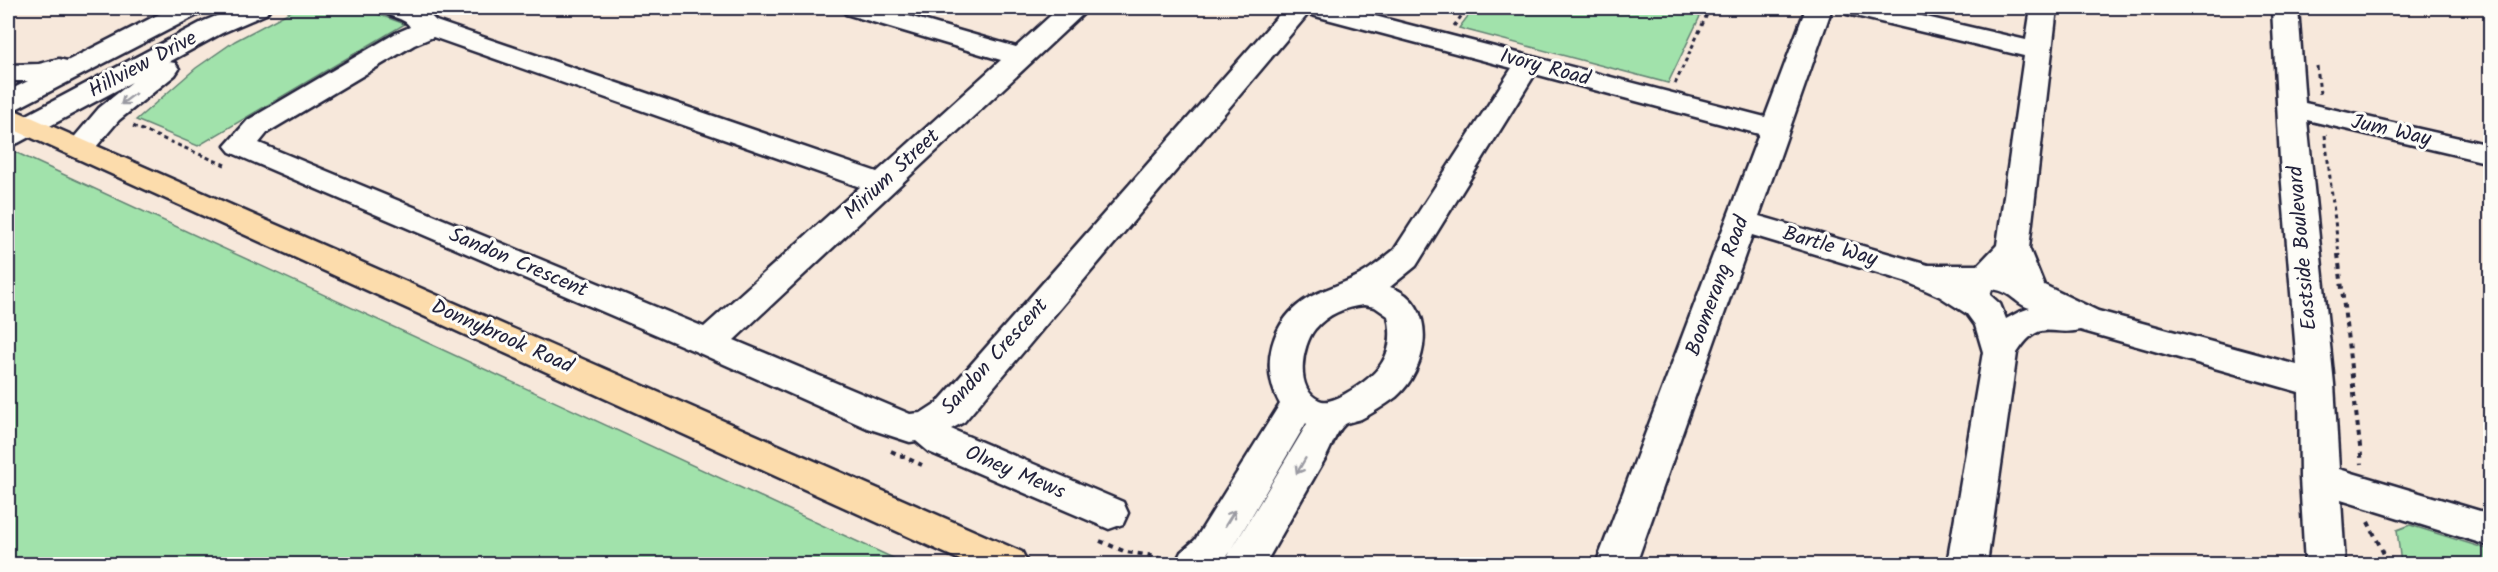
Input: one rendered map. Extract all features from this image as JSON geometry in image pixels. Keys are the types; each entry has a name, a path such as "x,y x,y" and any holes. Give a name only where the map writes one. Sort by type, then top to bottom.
{"main road":[{"name":"Donnybrook Road","path":"13,120 80,148 1002,563"}],"street":[{"name":"Hillview Drive","path":"13,120 104,52 190,8"},
{"name":"Hillview Drive","path":"13,120 257,8"},
{"path":"80,148 109,114 184,52 263,8"},
{"path":"394,8 413,14 423,22 424,31 445,32 882,184"},
{"path":"855,8 1021,57"},
{"name":"Mirium Street","path":"709,343 1074,8"},
{"name":"Sandon Crescent","path":"424,31 405,39 258,126 240,146 709,343 880,418 910,428 928,426 951,412 1299,8"},
{"name":"Ivory Road","path":"1316,8 1355,12 1528,64 1775,129"},
{"name":"Boomerang Road","path":"1616,564 1819,8"},
{"path":"1856,8 2039,51"},
{"path":"2029,306 2013,248 2044,8"},
{"name":"Eastside Boulevard","path":"2285,8 2307,112 2319,483 2325,564"},
{"path":"8,73 40,72 104,52"},
{"path":"1196,564 1209,552 1315,410 1370,396 1391,380 1406,348 1408,329 1400,309 1398,284 1405,258 1528,64"},
{"name":"Jum Way","path":"2307,112 2490,154"},
{"name":"Bartle Way","path":"1741,221 1919,274 1951,288 1982,292"},
{"path":"2000,352 1982,292 1997,267 2013,248"},
{"path":"1315,410 1285,378 1290,342 1301,322 1316,310 1379,279 1405,258"},
{"path":"1982,292 2005,279 2029,306 2056,318 2087,320 2316,384"},
{"path":"1347,294 1378,295 1392,300 1400,309"},
{"path":"1967,564 2000,352 2029,306"},
{"path":"1244,564 1315,410"},
{"name":"Olney Mews","path":"928,426 930,434 942,442 1108,513"},
{"path":"2319,483 2366,492 2490,530"},
{"name":"Eastside Boulevard","path":"2319,483 2345,564"}],"path":[{"path":"1668,101 1710,8"},
{"path":"2317,62 2307,112 2366,492 2368,523 2389,564"}],"green space":[{"path":"297,8 374,8 369,11 405,24 198,146 136,120 196,68 235,41"},
{"path":"1474,8 1704,8 1668,83 1459,28"},
{"path":"15,152 906,564 8,564 8,156"},
{"path":"2410,525 2490,550 2490,564 2401,564 2397,530"}]}
